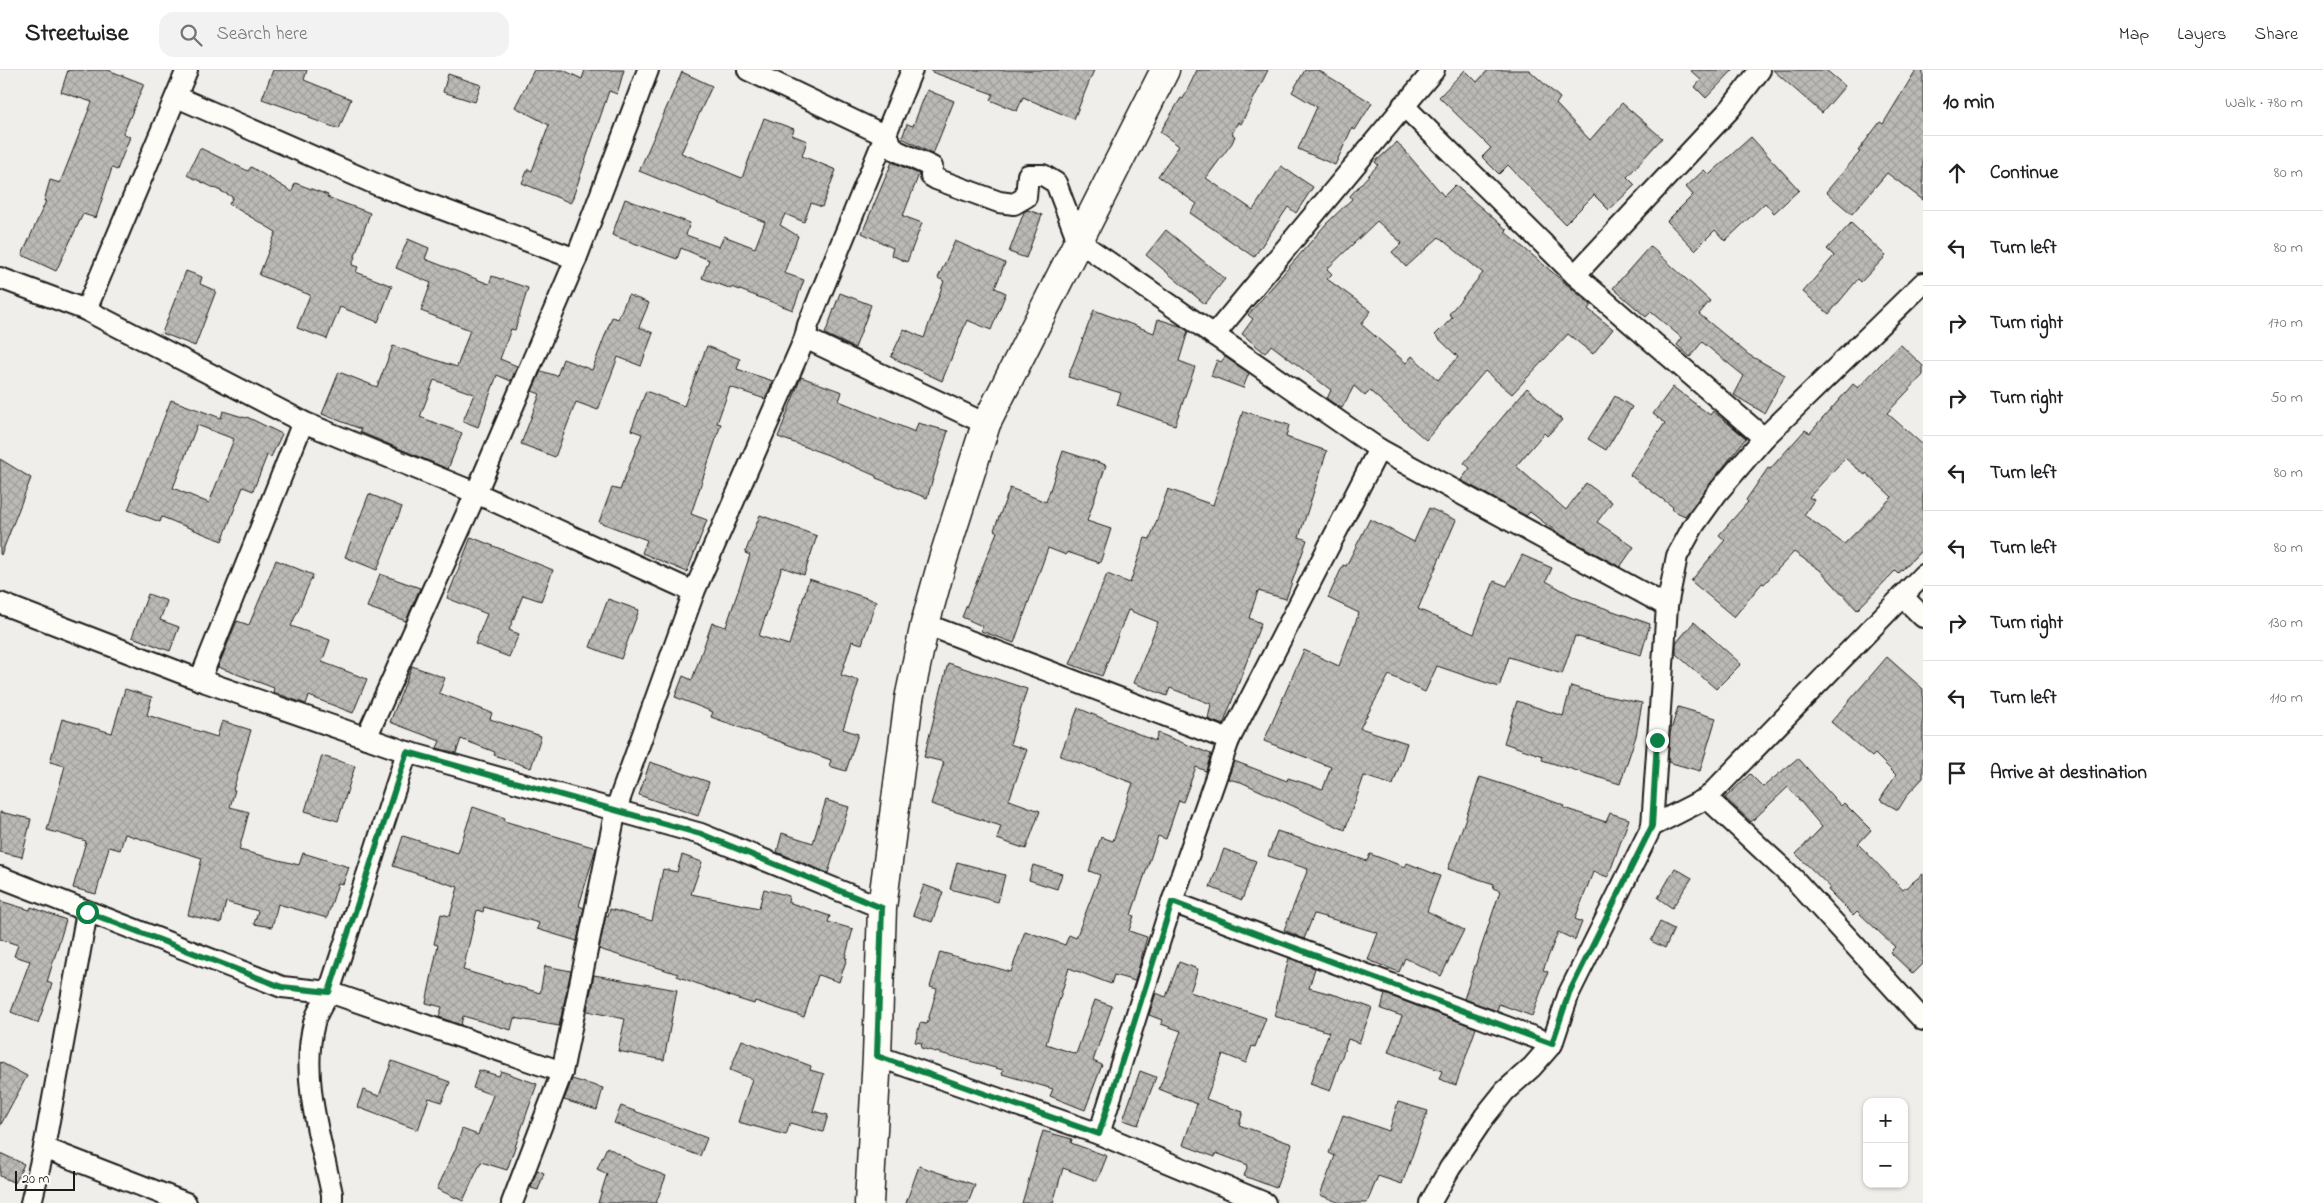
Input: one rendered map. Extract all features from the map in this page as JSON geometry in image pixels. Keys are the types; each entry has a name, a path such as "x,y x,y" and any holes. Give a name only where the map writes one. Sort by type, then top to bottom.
{"main road":[{"path":"869,1203 877,1056 882,908 909,699 925,624 943,559 986,424 1165,70"}],"street":[{"path":"86,310 187,70"},
{"path":"366,738 476,493 576,259 648,70"},
{"path":"748,70 886,136 895,150 932,168 931,176 936,180 998,202 1014,204 1026,197 1028,175 1043,175 1056,183 1078,241 1379,449 1667,606"},
{"path":"512,1203 562,1072 616,809 694,592 806,338 808,325 912,70"},
{"path":"1214,335 1434,70"},
{"path":"1575,276 1731,108 1760,70"},
{"path":"177,97 380,186 576,259"},
{"path":"1404,105 1575,276 1764,438"},
{"path":"0,278 86,310 303,422 476,493 694,592"},
{"path":"1430,1203 1450,1168 1485,1116 1505,1091 1532,1067 1552,1044 1569,993 1652,826 1667,606 1677,556 1694,525 1717,493 1764,438 1923,283"},
{"path":"806,338 986,424"},
{"path":"200,680 303,422"},
{"path":"1099,1134 1172,902 1229,740 1379,449"},
{"path":"1652,826 1707,798 1923,576"},
{"path":"1902,596 1923,617"},
{"path":"0,603 200,680 407,752 701,834 882,908"},
{"path":"925,624 1229,740"},
{"path":"332,1203 332,1194 310,1083 310,1054 314,1022 329,992 407,752"},
{"path":"1707,798 1794,879 1921,1012"},
{"path":"0,877 282,987 329,992 562,1072"},
{"path":"1172,902 1552,1044"},
{"path":"32,1203 44,1148 87,912"},
{"path":"877,1056 1099,1134 1265,1203"},
{"path":"44,1148 186,1203"},
{"path":"1439,1203 1450,1168"}],"building":[{"path":"68,70 108,70 144,84 123,134 130,137 117,170 112,168 96,218 83,214 56,271 22,255 46,201 44,201 50,180 60,183 92,102 61,92"},
{"path":"273,70 307,70 304,80 351,99 339,129 309,118 310,116 262,99"},
{"path":"534,70 563,70 582,79 585,70 624,70 617,94 609,91 571,203 522,183 528,169 532,171 549,125 515,107"},
{"path":"932,70 1094,70 1074,119 1023,97 1017,111 990,100 993,94 932,72"},
{"path":"1197,70 1268,70 1241,124 1238,122 1232,134 1235,136 1232,143 1206,178 1253,210 1281,166 1313,187 1296,213 1288,207 1254,257 1190,213 1197,204 1158,176 1179,146 1160,132 1181,98 1183,99"},
{"path":"1305,70 1318,70 1372,103 1355,130 1352,128 1335,165 1298,149 1317,107 1292,92"},
{"path":"1465,70 1477,82 1488,70 1529,70 1560,98 1556,104 1590,140 1622,103 1662,138 1627,177 1635,185 1609,210 1594,195 1565,224 1508,165 1499,174 1482,157 1491,148 1439,97"},
{"path":"1690,70 1733,70 1706,98 1695,87 1701,80"},
{"path":"1773,70 1826,70 1845,86 1822,113"},
{"path":"1916,70 1923,70 1923,200 1887,173 1852,214 1826,192 1860,152 1858,151 1880,122 1883,124"},
{"path":"682,72 712,86 681,153 742,178 764,118 794,129 792,135 807,141 802,156 836,170 822,207 811,203 804,222 785,214 780,225 798,236 784,273 804,280 793,310 702,278 709,260 681,248 677,259 612,235 625,199 690,223 686,235 719,247 724,236 755,248 765,222 639,171"},
{"path":"448,74 481,85 475,102 443,92"},
{"path":"927,90 954,101 933,154 902,138 907,124 913,126"},
{"path":"1751,137 1799,190 1774,213 1765,203 1725,241 1715,230 1695,250 1667,221 1693,195 1686,187 1704,170 1709,175"},
{"path":"1397,142 1444,196 1455,185 1507,230 1505,232 1591,305 1588,309 1613,329 1593,354 1568,334 1512,394 1485,371 1426,440 1370,391 1365,396 1354,386 1342,408 1327,399 1331,390 1271,345 1265,353 1242,334 1253,319 1248,315 1326,224 1352,199 1350,196 1378,165 1375,162","holes":["1377,221 1402,243 1392,252 1406,267 1439,237 1483,273 1449,314 1453,317 1435,335 1458,357 1438,380 1412,356 1406,363 1361,324 1371,311 1327,279 1332,274 1327,269"]},
{"path":"200,148 248,171 251,167 292,192 295,183 370,213 352,265 358,267 356,272 392,286 378,322 340,307 327,339 297,328 310,295 259,275 276,232 229,204 233,197 187,175"},
{"path":"892,162 919,174 903,216 922,223 907,262 891,255 893,248 862,233"},
{"path":"1028,210 1042,215 1026,258 1009,252 1024,212"},
{"path":"1851,223 1886,256 1861,282 1858,279 1829,314 1803,292 1834,256 1827,249"},
{"path":"1166,230 1225,279 1205,304 1146,255"},
{"path":"408,239 429,248 425,259 489,284 492,276 528,288 515,330 511,329 500,359 517,366 511,381 497,375 478,427 463,421 474,394 434,380 420,417 462,433 448,469 360,432 361,429 322,414 339,372 377,387 393,346 457,367 470,330 421,311 431,283 396,268"},
{"path":"955,241 1005,263 995,288 1006,293 991,330 967,320 942,381 891,357 904,329 924,338 944,281 938,278"},
{"path":"1650,246 1710,301 1699,314 1749,355 1785,375 1764,413 1734,395 1744,376 1702,342 1690,357 1677,345 1682,338 1651,312 1646,317 1613,288"},
{"path":"186,271 202,277 200,284 216,291 195,346 162,333"},
{"path":"840,293 871,305 855,348 825,334"},
{"path":"628,295 649,303 639,327 653,333 641,366 618,357 598,410 576,402 555,457 521,444 540,394 532,391 541,371 557,376 563,359 592,370 612,317 618,319"},
{"path":"1094,310 1154,333 1158,319 1180,326 1188,331 1179,361 1195,367 1175,425 1117,405 1121,393 1068,377"},
{"path":"1900,344 1923,366 1923,375 1887,413 1923,445 1923,549 1898,574 1895,571 1857,610 1820,570 1794,552 1764,584 1762,583 1734,617 1691,581 1725,540 1719,535 1748,502 1746,500 1768,468 1770,469 1805,430 1810,433 1853,384 1858,388","holes":["1845,458 1865,475 1866,473 1892,497 1844,544 1804,515 1814,500 1809,497"]},
{"path":"707,346 740,359 737,369 773,381 765,399 730,387 717,423 721,424 691,514 707,520 687,572 642,553 647,540 599,522 612,488 620,490 642,434 631,430 646,391 684,406"},
{"path":"1225,357 1249,373 1243,388 1211,376 1217,360 1221,362"},
{"path":"801,377 842,392 839,401 915,432 918,423 948,431 927,498 876,478 876,476 828,455 778,437"},
{"path":"1673,387 1710,415 1713,411 1746,438 1685,516 1672,510 1673,507 1630,475 1665,423 1653,414"},
{"path":"1527,388 1562,420 1547,436 1544,433 1516,466 1566,510 1586,483 1612,502 1597,522 1634,547 1620,567 1558,533 1530,512 1526,516 1461,480 1470,468 1464,463"},
{"path":"1615,396 1632,407 1606,450 1588,439"},
{"path":"171,400 221,418 223,411 247,417 282,434 271,457 267,455 253,491 243,487 222,541 162,517 160,522 128,510","holes":["197,425 234,439 209,503 173,488"]},
{"path":"1243,411 1289,425 1286,437 1327,451 1299,537 1307,540 1286,599 1258,591 1249,618 1261,623 1223,725 1208,719 1211,704 1170,688 1167,696 1134,683 1158,622 1128,610 1102,676 1070,664 1107,574 1130,583 1145,538 1150,539 1168,489 1213,505"},
{"path":"1063,451 1106,465 1087,521 1111,529 1100,563 1067,552 1066,555 1048,548 1014,643 981,631 982,626 962,617 997,532 994,530 1010,488 1046,502"},
{"path":"0,459 31,478 1,555 0,554"},
{"path":"369,494 402,507 377,570 345,557"},
{"path":"1429,508 1456,520 1418,609 1474,634 1494,581 1507,586 1522,555 1552,568 1546,581 1576,598 1650,624 1641,655 1575,636 1562,674 1509,657 1499,687 1437,666 1425,692 1389,675 1360,728 1407,743 1393,785 1364,776 1345,830 1241,782 1228,779 1234,761 1287,781 1288,778 1323,789 1331,767 1264,741 1304,650 1339,666 1359,613 1328,598 1343,565 1346,566 1370,519 1414,542"},
{"path":"760,515 817,536 804,575 782,567 759,636 789,645 809,579 876,601 862,644 852,641 841,675 859,681 843,729 858,734 846,771 829,766 831,760 711,717 713,712 675,697 683,676 692,680 712,623 726,627 750,555 745,553"},
{"path":"471,537 553,570 541,601 523,595 509,630 519,634 509,657 475,644 487,614 447,598"},
{"path":"276,560 313,575 291,626 330,640 322,662 367,679 353,713 309,696 306,704 273,692 274,688 218,667 237,621 249,625"},
{"path":"380,574 420,588 406,621 367,607"},
{"path":"148,594 167,601 160,620 179,627 170,651 132,637"},
{"path":"608,599 639,610 621,659 590,647"},
{"path":"1694,622 1741,664 1716,689 1676,654 1676,643"},
{"path":"1887,657 1923,689 1923,778 1908,794 1898,810 1880,800 1896,775 1875,754 1872,757 1831,722"},
{"path":"948,663 1027,689 1010,744 1027,750 1009,800 1040,811 1026,849 997,839 1001,826 931,804 944,762 924,757"},
{"path":"412,666 445,678 439,693 492,713 490,719 541,736 531,768 494,755 495,752 461,739 456,753 437,748 440,741 390,722"},
{"path":"1571,686 1596,694 1642,703 1636,736 1620,784 1542,760 1543,756 1504,743 1517,701 1563,716"},
{"path":"125,689 152,697 147,715 217,737 222,721 251,730 233,790 235,790 230,807 249,812 239,850 299,865 303,853 349,867 343,884 338,883 327,918 278,904 272,927 254,924 258,911 226,902 221,923 188,915 202,858 125,834 120,850 109,847 96,894 73,888 86,841 47,830 65,766 50,762 62,719 112,733"},
{"path":"1678,707 1716,718 1700,771 1668,762 1670,733"},
{"path":"1078,708 1155,741 1158,733 1211,754 1206,771 1196,767 1183,802 1179,800 1166,839 1158,836 1131,915 1134,916 1129,931 1147,937 1135,981 1114,975 1111,984 1069,968 1046,1044 1076,1054 1095,1000 1112,1006 1093,1061 1102,1065 1085,1110 1050,1096 1053,1089 1002,1074 1003,1070 921,1048 922,1043 915,1042 920,1023 927,1024 937,989 930,987 940,952 1011,972 1025,931 1065,945 1069,935 1076,938 1100,875 1089,871 1101,837 1113,841 1133,783 1060,756"},
{"path":"322,756 355,766 338,821 305,811"},
{"path":"1798,758 1841,806 1844,803 1871,830 1858,844 1903,890 1923,874 1923,964 1913,974 1890,952 1895,947 1857,911 1853,915 1828,890 1830,887 1796,854 1822,827 1788,787 1751,822 1725,798 1750,774 1763,787"},
{"path":"650,762 709,782 698,816 639,795"},
{"path":"1480,777 1530,793 1565,806 1564,808 1606,822 1610,813 1629,819 1608,877 1593,872 1575,919 1582,922 1575,940 1558,932 1543,970 1548,972 1532,1016 1499,1004 1497,1011 1464,999 1500,891 1493,888 1494,884 1448,869"},
{"path":"826,800 849,807 828,873 777,852 782,833 813,843"},
{"path":"473,807 505,818 504,821 596,848 579,906 584,908 577,941 537,929 539,923 484,907 483,912 477,910 463,970 540,993 545,966 571,971 559,1026 514,1018 511,1030 463,1016 461,1025 439,1017 442,1007 426,1003 438,945 434,944 441,914 450,916 458,887 393,866 403,836 458,853"},
{"path":"0,812 31,819 22,857 0,852"},
{"path":"1277,831 1367,861 1370,854 1405,867 1407,863 1440,876 1427,911 1464,930 1441,976 1405,958 1399,972 1368,960 1378,933 1332,919 1314,914 1304,939 1284,930 1308,869 1268,856"},
{"path":"1224,849 1256,861 1242,900 1210,887"},
{"path":"682,855 702,862 691,894 759,908 764,889 789,896 788,902 830,916 828,922 853,929 845,958 847,958 839,982 818,975 804,1017 755,1001 754,1004 735,998 677,976 678,974 599,949 606,915 608,916 610,909 652,921 663,869 677,872"},
{"path":"957,862 1005,875 998,902 950,889"},
{"path":"1033,865 1062,874 1057,889 1029,880"},
{"path":"1675,868 1692,878 1672,908 1658,898"},
{"path":"924,885 943,892 932,922 913,915"},
{"path":"0,901 30,910 31,907 66,920 47,982 52,984 38,1023 11,1012 30,961 14,956 18,945 0,939"},
{"path":"1660,922 1674,929 1665,948 1651,941"},
{"path":"1289,958 1315,968 1309,988 1372,1008 1359,1043 1348,1039 1330,1091 1310,1084 1329,1032 1274,1016"},
{"path":"1179,962 1198,969 1190,992 1266,1018 1255,1047 1252,1046 1246,1063 1223,1054 1206,1099 1243,1112 1239,1125 1292,1144 1276,1188 1244,1176 1248,1165 1216,1153 1215,1157 1183,1145 1197,1104 1159,1089 1181,1031 1161,1024 1162,1020 1149,1015 1156,993 1166,997"},
{"path":"594,975 677,990 664,1060 618,1051 625,1019 587,1011"},
{"path":"1385,994 1476,1028 1456,1085 1439,1079 1442,1071 1388,1052 1402,1016 1381,1009"},
{"path":"742,1040 811,1066 810,1070 824,1074 813,1111 828,1115 823,1132 790,1123 786,1135 738,1122 752,1079 730,1070"},
{"path":"392,1061 450,1082 442,1102 429,1098 418,1130 357,1107 363,1090 379,1096"},
{"path":"0,1062 27,1076 0,1126"},
{"path":"479,1070 499,1076 501,1071 537,1084 507,1170 481,1162 463,1201 437,1189 456,1148 462,1129 478,1135 493,1095 473,1088"},
{"path":"1140,1071 1156,1077 1138,1125 1123,1120"},
{"path":"572,1079 603,1088 597,1110 564,1100"},
{"path":"1398,1102 1428,1111 1402,1184 1378,1176 1367,1203 1340,1203 1320,1195 1335,1156 1329,1153 1343,1115 1389,1131"},
{"path":"621,1106 707,1138 700,1156 614,1123"},
{"path":"1043,1131 1072,1139 1071,1143 1107,1156 1097,1181 1063,1168 1053,1203 1022,1203"},
{"path":"607,1147 638,1165 666,1176 656,1203 598,1203 607,1174 597,1169"},
{"path":"0,1153 24,1164 15,1183 0,1176"},
{"path":"919,1166 975,1185 968,1203 906,1203"},
{"path":"537,1170 544,1173 538,1190 531,1188"}],"route":[{"path":"87,912 282,987 329,992 407,752 701,834 882,908 877,1056 1099,1134 1172,902 1552,1044 1569,993 1652,826 1657,740"}]}
